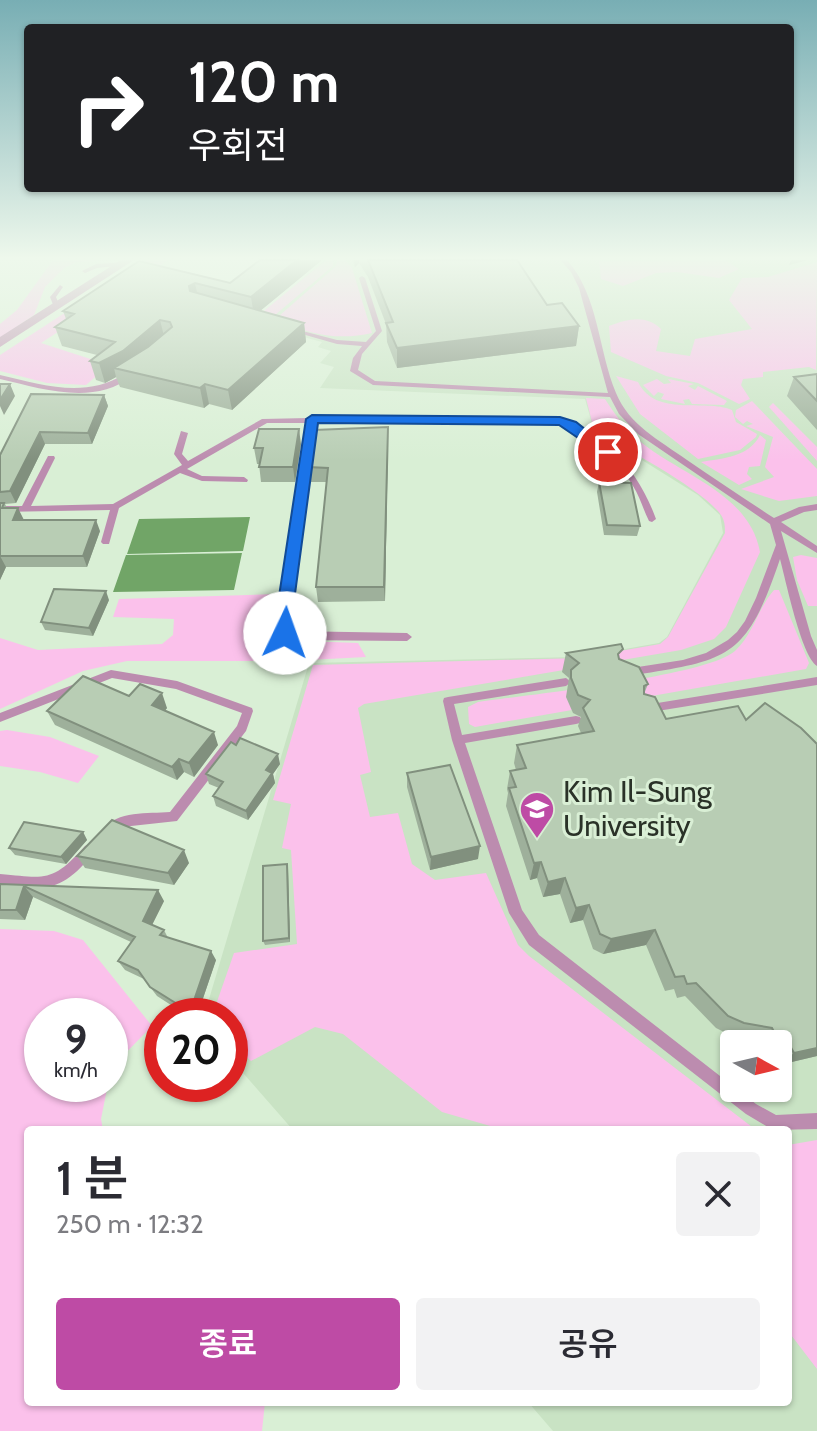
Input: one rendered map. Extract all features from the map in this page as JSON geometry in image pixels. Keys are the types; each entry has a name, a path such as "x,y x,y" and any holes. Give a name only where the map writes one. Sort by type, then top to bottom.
{"street":[{"path":"0,343 26,327"}],"lane":[{"path":"280,327 337,342 365,344"},
{"path":"378,327 379,331 365,344 353,363 354,371 373,383 611,395"},
{"path":"593,327 611,395 624,415 644,434 817,550"},
{"path":"0,377 54,389 84,391 118,384 138,368"},
{"path":"312,419 284,616 285,633 291,636 407,637"},
{"path":"0,509 115,507 265,421 548,420 571,424 622,465 644,491 652,519"},
{"path":"184,433 178,454 190,477 244,480"},
{"path":"25,509 51,458"},
{"path":"106,542 115,507"},
{"path":"774,522 802,509 817,507"},
{"path":"774,522 779,547 817,662"},
{"path":"620,674 702,658 733,643 749,620 779,547"},
{"path":"0,718 111,674 177,685 248,711 242,728 173,817 119,822 99,839 66,877 44,884 0,880"},
{"path":"644,709 817,681"},
{"path":"566,682 448,701 516,913 534,940 751,1109 775,1123 817,1121"},
{"path":"458,740 576,720"}],"shaded area":[{"path":"0,327 17,327 0,338"},
{"path":"43,327 66,327 41,343 109,365 86,385 47,383 0,371 0,355"},
{"name":"Kim Il-Sung University","path":"265,327 817,327 817,1431 553,1431 531,1406 792,1406 792,1126 290,1126 248,1079 248,998 209,998 309,663 579,657 659,643 667,637 723,533 720,515 698,495 594,430 585,399 320,388 334,367 320,363 331,351 318,347 322,342"},
{"path":"295,327 370,327 372,333 350,336 305,331"},
{"path":"609,327 658,327 661,329 656,351 690,356 695,339 752,329 750,327 816,327 816,370 809,367 763,372 763,377 743,379 741,385 750,399 739,404 698,383 666,376 611,352"},
{"path":"616,376 638,382 646,393 668,404 732,410 736,422 757,434 756,437 740,450 698,459 640,414"},
{"path":"657,379 664,384 671,383 668,379 694,384 688,386 695,390 698,386 727,401 724,405 692,404 689,399 683,400 685,404 661,399 664,394 658,392 654,396 643,385"},
{"path":"586,398 605,399 636,438 726,499 742,514 753,531 760,552 726,627 714,639 681,650 364,704 358,708 371,772 360,775 370,817 398,813 412,864 435,880 486,873 518,945 529,956 751,1126 490,1126 442,1112 343,1034 315,1027 251,1061 248,1058 248,998 218,998 234,953 297,944 291,850 282,848 291,804 273,800 313,665 580,658 660,644 668,637 725,533 725,526 721,515 698,493 594,430"},
{"path":"752,401 817,469 817,496 779,501 741,489 774,477 765,467 773,437 746,426 753,424 747,421 743,424 735,417 736,410"},
{"path":"773,403 817,447 817,461 769,407"},
{"path":"760,435 766,440 760,466 749,467 747,474 752,479 739,485 701,462 743,452"},
{"path":"250,517 243,551 127,554 139,519"},
{"path":"242,553 234,590 113,592 126,555"},
{"path":"793,557 817,558 817,606 808,606 797,580"},
{"path":"774,590 779,590 809,663 806,669 475,727 469,724 468,707 478,702 653,677 717,660 741,645"},
{"path":"278,594 276,640 358,643 366,657 289,661 127,661 83,671 0,709 0,638 38,650 162,644 173,635 174,619 113,617 119,599"},
{"path":"0,731 50,737 99,756 78,783 40,772 0,766"},
{"path":"0,929 54,931 83,940 144,1016 144,1034 128,1051 128,998 24,998 24,1102 104,1102 102,1126 24,1126 24,1406 265,1406 262,1431 0,1431"},
{"path":"817,1140 817,1369 792,1336 792,1144"}],"building":[{"path":"55,327 152,327 123,351 99,363 90,361 115,342"},
{"path":"172,327 300,327 228,390 205,384 200,388 114,368 148,347"},
{"path":"388,327 573,327 397,348"},
{"path":"817,374 817,401 794,377"},
{"path":"0,384 10,384 0,400"},
{"path":"31,394 104,395 88,433 40,432 10,491 0,492 0,455"},
{"path":"388,427 384,587 316,587 328,468 308,467 314,430"},
{"path":"259,429 299,429 293,467 259,467 263,448 254,448"},
{"path":"599,482 631,483 640,526 607,525"},
{"path":"0,503 4,503 2,508 18,508 13,520 96,520 83,556 0,556"},
{"path":"54,589 106,591 89,628 41,622"},
{"path":"621,644 623,649 618,654 619,659 639,667 648,684 644,686 644,694 655,697 666,719 738,706 746,720 765,703 801,728 817,744 817,1048 794,1053 792,1030 773,1030 728,1016 696,983 687,984 684,976 675,977 655,930 611,939 600,934 589,905 576,908 565,878 548,882 541,862 534,863 509,788 516,787 510,771 526,768 517,745 594,731 583,708 590,700 578,695 571,678 571,670 579,663 566,653"},
{"path":"83,676 129,696 140,684 162,693 152,705 214,732 189,763 179,759 172,767 47,711"},
{"path":"240,738 278,754 266,770 272,773 246,811 213,796 223,782 206,774 231,742 236,745"},
{"path":"450,765 480,846 431,857 407,773"},
{"path":"112,820 184,850 168,873 77,856"},
{"path":"24,822 83,832 61,857 9,848"},
{"path":"287,864 289,938 263,941 263,866"},
{"path":"0,884 158,890 143,921 164,930 160,935 211,951 195,998 168,998 150,987 138,970 118,961 135,937 24,886 16,910 0,910"}],"place":[{"name":"Kim Il-Sung University","path":"537,840"}],"route":[{"path":"285,633 284,616 312,419 560,421 571,424 608,452"}]}
